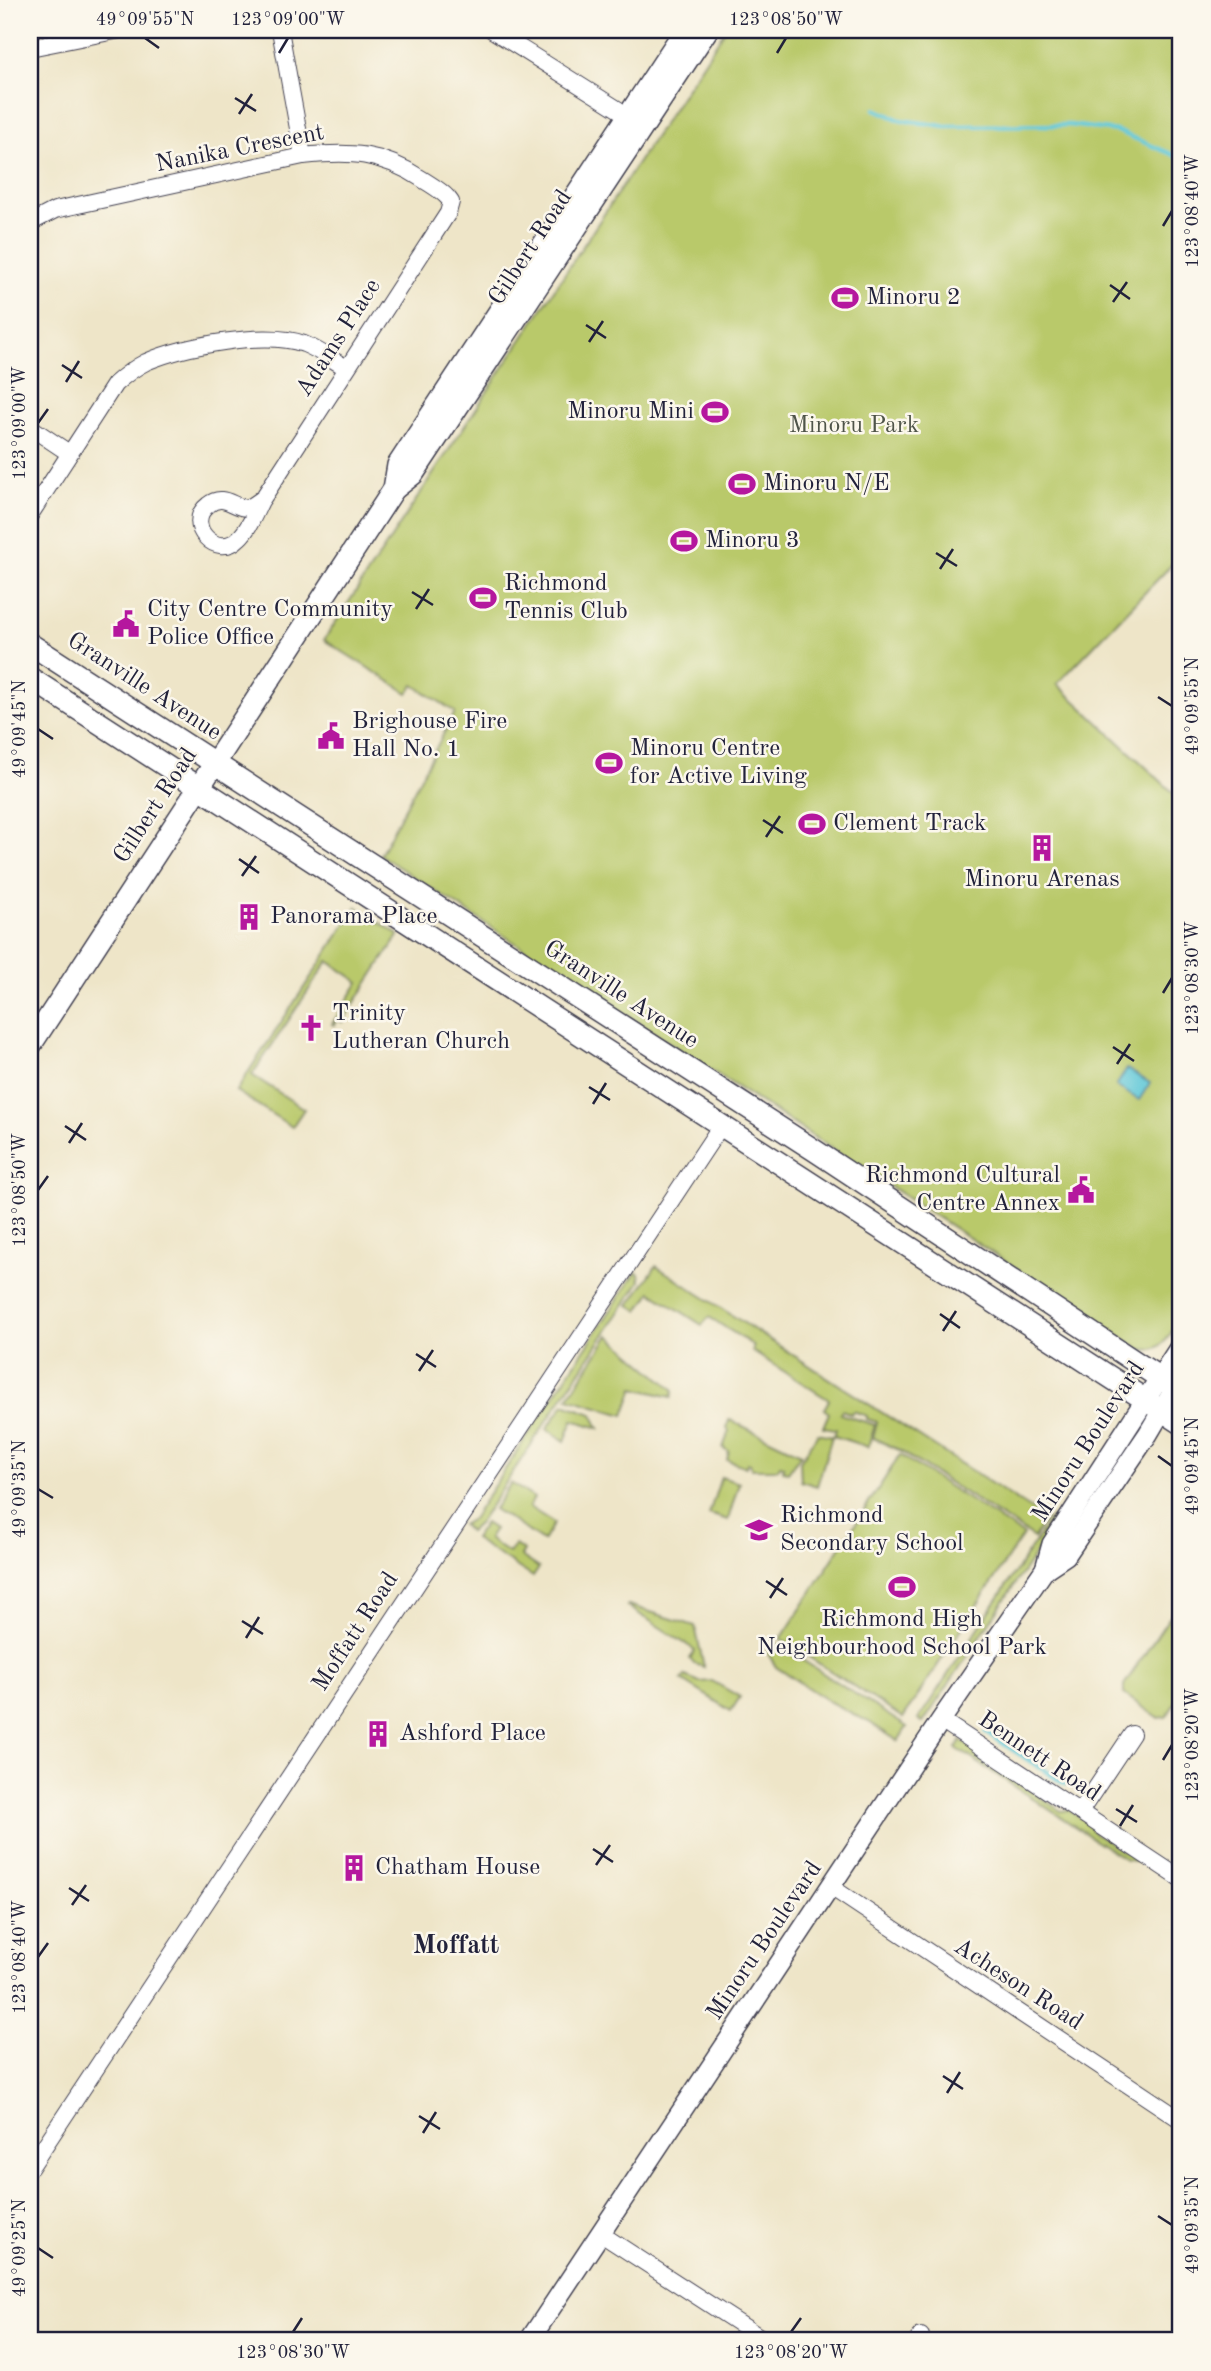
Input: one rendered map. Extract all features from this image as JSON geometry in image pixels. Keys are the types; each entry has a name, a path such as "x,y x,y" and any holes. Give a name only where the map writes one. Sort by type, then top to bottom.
{"main road":[{"name":"Gilbert Road","path":"30,1046 394,489 413,474 636,120 685,30"},
{"name":"Gilbert Road","path":"636,120 707,30"},
{"name":"Granville Avenue","path":"30,644 1174,1384"},
{"path":"30,678 1181,1423"}],"street":[{"path":"30,46 120,30"},
{"path":"280,30 303,156"},
{"path":"492,30 636,120"},
{"name":"Nanika Crescent","path":"30,223 55,210 303,156 337,153 380,158 409,171 445,194 451,202"},
{"name":"Adams Place","path":"263,498 448,213 451,202"},
{"path":"30,514 115,384 132,369 165,356 230,341 280,339 304,344 346,368"},
{"path":"30,428 69,453"},
{"name":"Moffatt Road","path":"30,2168 722,1124"},
{"name":"Minoru Boulevard","path":"529,2341 1045,1569 1052,1544 1154,1405 1174,1384 1181,1345"},
{"name":"Bennett Road","path":"942,1720 1181,1879"},
{"path":"1080,1812 1132,1734"},
{"name":"Acheson Road","path":"831,1887 1181,2120"},
{"path":"601,2234 766,2341"}],"green space":[{"name":"Minoru Park","path":"725,30 1144,30 1161,41 1169,30 1181,30 1181,555 1057,684 1181,800 1181,1316 1170,1335 1155,1348 1140,1349 380,855 455,712 414,685 408,693 324,640"},
{"path":"357,907 399,935 342,1022 338,1019 334,1025 332,1024 359,982 328,961 252,1075 304,1109 292,1127 236,1091"},
{"path":"656,1266 1046,1519 1034,1538 897,1449 873,1438 877,1422 867,1419 867,1416 842,1410 840,1414 875,1425 868,1447 834,1436 836,1429 823,1427 829,1413 824,1409 829,1400 752,1351 754,1346 709,1317 702,1325 651,1292 639,1311 629,1305"},
{"path":"636,1272 640,1281 479,1523 469,1532 462,1525 472,1519"},
{"path":"609,1335 674,1390 672,1397 634,1388 624,1415 568,1398"},
{"path":"564,1404 592,1414 599,1428 573,1420 565,1441 547,1429"},
{"path":"729,1420 801,1454 788,1472 783,1471 784,1466 780,1465 778,1469 751,1469 751,1464 747,1463 746,1467 727,1460 729,1451 723,1448 729,1431"},
{"path":"818,1433 832,1436 817,1486 801,1481 800,1461"},
{"name":"Richmond High Neighbourhood School Park","path":"900,1455 1023,1535 903,1718 781,1639"},
{"path":"721,1477 739,1483 728,1520 709,1514"},
{"path":"511,1483 534,1498 529,1507 554,1523 543,1541 494,1509"},
{"path":"1051,1518 1052,1528 923,1723 918,1720"},
{"path":"485,1523 494,1529 488,1539 508,1553 515,1545 524,1551 521,1556 539,1568 533,1577 474,1539"},
{"path":"1181,1600 1181,1694 1166,1717 1158,1718 1124,1694 1124,1685"},
{"path":"628,1605 695,1626 704,1667 694,1664 690,1659 695,1650"},
{"path":"768,1642 774,1642 907,1727 898,1741 869,1722 828,1701 776,1667 767,1652"},
{"path":"685,1676 700,1682 712,1681 740,1697 731,1711 682,1680"},
{"path":"961,1740 975,1749 982,1758 1061,1811 1069,1810 1085,1820 1092,1831 1138,1861 1126,1860 956,1748"}],"water":[{"path":"1127,1069 1150,1083 1139,1100 1116,1086"}],"waterway":[{"path":"875,109 900,120 945,126 1069,125 1117,131 1181,158"},
{"path":"986,1732 1065,1784"}],"place":[{"name":"Minoru 2","path":"845,298"},
{"name":"Minoru Mini","path":"715,412"},
{"name":"Minoru N/E","path":"742,484"},
{"name":"Minoru 3","path":"684,541"},
{"name":"Richmond Tennis Club","path":"483,598"},
{"name":"City Centre Community Police Office","path":"126,624"},
{"name":"Brighouse Fire Hall No. 1","path":"331,736"},
{"name":"Minoru Centre for Active Living","path":"609,763"},
{"name":"Clement Track","path":"812,824"},
{"name":"Minoru Arenas","path":"1042,848"},
{"name":"Panorama Place","path":"249,917"},
{"name":"Trinity Lutheran Church","path":"311,1028"},
{"name":"Richmond Cultural Centre Annex","path":"1081,1190"},
{"name":"Richmond Secondary School","path":"759,1530"},
{"name":"Richmond High Neighbourhood School Park","path":"902,1587"},
{"name":"Ashford Place","path":"378,1734"},
{"name":"Chatham House","path":"354,1868"}],"district":[{"name":"Moffatt","path":"456,1946"}]}
